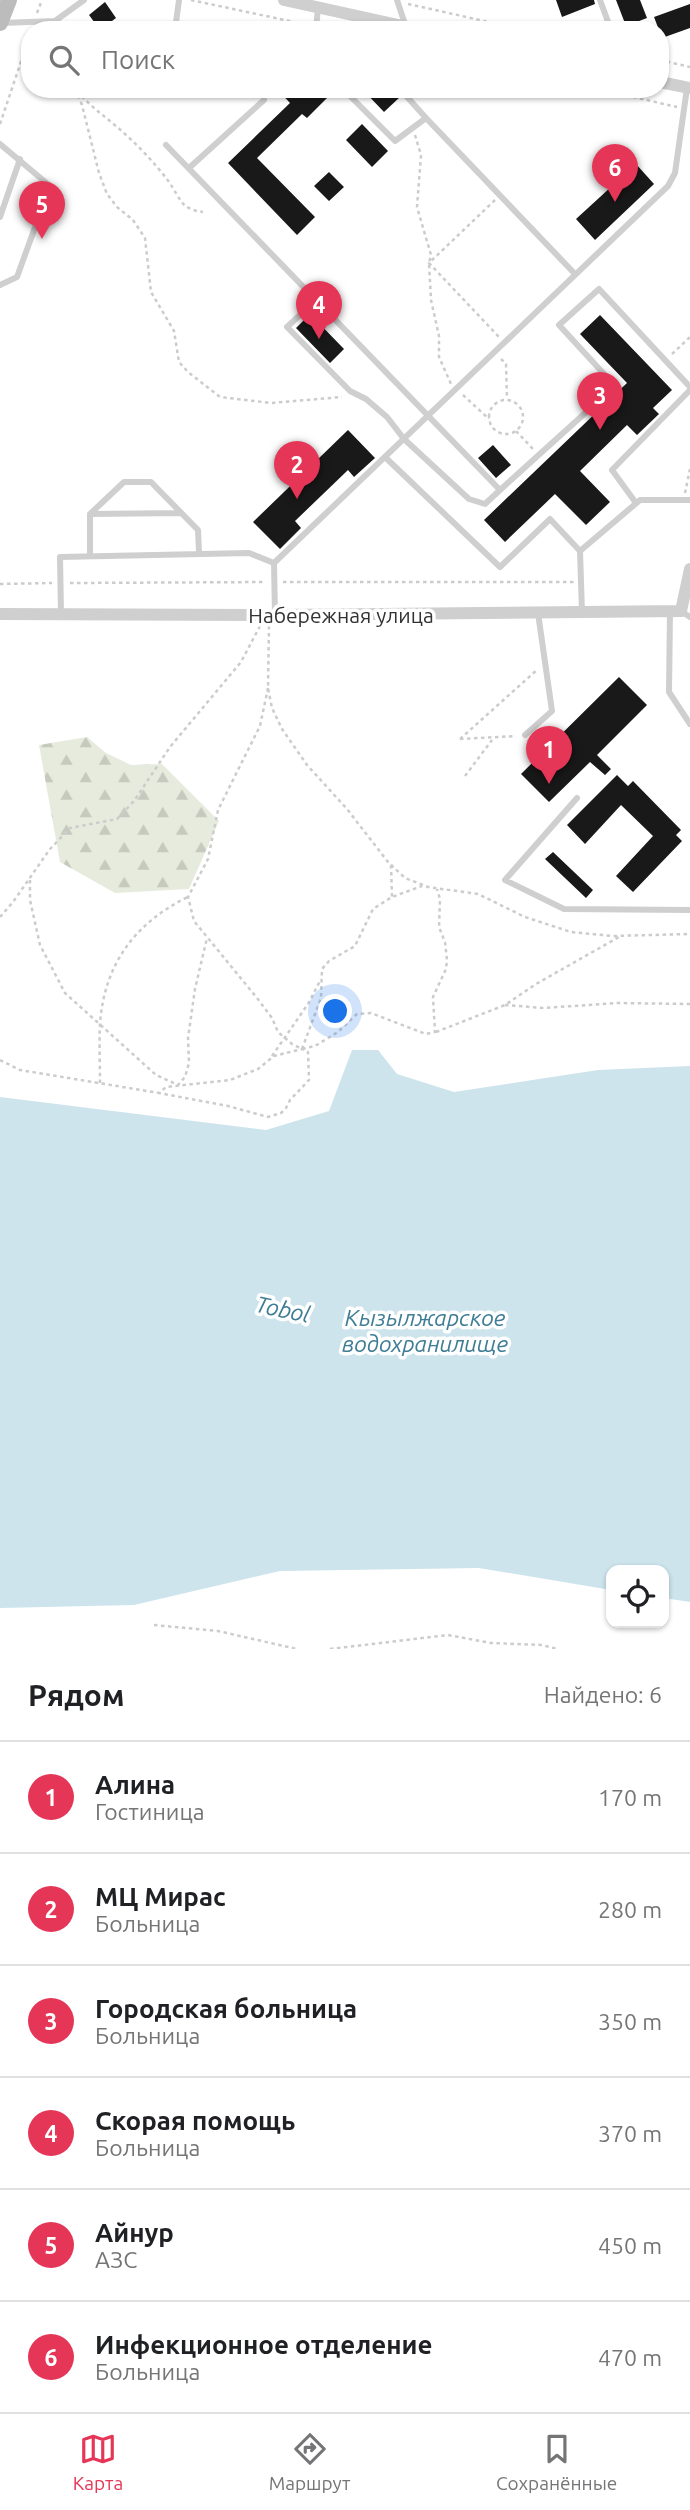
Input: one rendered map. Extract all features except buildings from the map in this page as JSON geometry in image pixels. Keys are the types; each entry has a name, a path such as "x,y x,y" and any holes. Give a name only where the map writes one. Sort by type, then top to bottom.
{"street":[{"path":"0,23 9,0"},
{"path":"284,0 378,21"},
{"path":"669,84 689,88"},
{"path":"680,613 690,569"},
{"name":"Набережная улица","path":"0,614 272,618 680,613"}],"lane":[{"path":"55,21 84,0"},
{"path":"176,21 179,0"},
{"path":"600,0 608,21"},
{"path":"397,1 404,21"},
{"path":"317,21 318,8"},
{"path":"0,23 21,22"},
{"path":"272,618 275,563 668,186 675,173 689,88"},
{"path":"352,98 395,141 426,118"},
{"path":"408,98 575,274"},
{"path":"189,168 264,100"},
{"path":"0,144 50,186 17,277 0,285"},
{"path":"166,145 500,490"},
{"path":"0,217 20,159"},
{"path":"316,300 287,327 353,393 366,399 387,417 404,439 470,499 485,504 615,386 559,325 599,289 690,389 612,470 636,503"},
{"path":"386,458 500,567 550,519 580,551 582,613"},
{"path":"90,556 90,514 124,482 151,482 198,530 199,553"},
{"path":"580,551 640,500 687,500"},
{"path":"90,514 181,513"},
{"path":"61,614 60,557 248,553 275,563"},
{"path":"680,613 669,692 690,724"},
{"path":"525,735 552,711 538,614"},
{"path":"577,798 505,880 564,909 690,910"}],"path":[{"path":"191,0 282,21"},
{"path":"397,1 485,21"},
{"path":"0,124 21,62"},
{"path":"669,62 690,67"},
{"path":"78,98 107,194 117,207 133,220 145,238 151,292 174,331 179,362 188,372 220,397 235,400 271,403 338,399 353,393"},
{"path":"83,98 120,129 168,182 184,206 192,211 203,212"},
{"path":"640,98 685,108"},
{"path":"415,133 421,155 417,207 431,255 430,300 439,336 439,357 455,389 489,419 495,430 509,434 516,431 522,424 523,411 517,402 507,399 495,403 489,419"},
{"path":"429,263 498,198"},
{"path":"429,263 503,342"},
{"path":"665,360 690,337"},
{"path":"494,352 506,364 507,399"},
{"path":"516,431 538,455"},
{"path":"687,500 690,468"},
{"path":"0,584 581,582"},
{"path":"272,618 267,641 268,688 272,708 282,729 307,765 405,878 437,889 478,894 525,917 571,932 622,936 690,934"},
{"path":"0,917 30,880 50,849 70,828 117,819 134,801 170,747 241,662 262,621"},
{"path":"525,735 460,739 545,663"},
{"path":"100,1083 100,1023 114,968 144,925 188,897 208,859 218,810 260,726 268,688"},
{"path":"465,776 493,739"},
{"path":"391,865 392,897"},
{"path":"30,880 30,900 40,945 65,993 156,1075 178,1085"},
{"path":"302,1049 321,998 322,969 329,961 355,946 373,909 392,897 423,885"},
{"path":"435,1032 433,997 446,969 447,960 445,942 439,927 440,899 437,889"},
{"path":"0,1060 20,1070 228,1106 262,1117 272,1116 286,1108 309,1080 308,1052 278,1032 272,1017 194,921 188,897"},
{"path":"270,1058 326,1041 357,1014 371,1013 426,1034 435,1032 505,1005 536,984 622,936"},
{"path":"178,1085 185,1077 189,1063 188,1038 195,989 207,938"},
{"path":"159,1093 166,1087 216,1083 258,1069 270,1058 309,1004 322,976"},
{"path":"505,1005 544,1008 617,1003 690,1004"},
{"path":"154,1625 218,1631 297,1649"},
{"path":"330,1649 448,1635 491,1643 542,1645 557,1649"}],"green space":[{"path":"87,737 106,753 131,765 162,764 219,821 189,889 115,893 60,862 39,745"}],"water":[{"name":"Кызылжарское водохранилище","path":"352,1050 378,1050 397,1074 454,1092 598,1070 690,1066 690,1602 669,1599 669,1565 606,1565 606,1589 479,1568 280,1571 134,1605 0,1608 0,1097 266,1130 329,1111"}],"place":[{"name":"Инфекционное отделение","path":"615,202"},
{"name":"Айнур","path":"42,239"},
{"name":"Скорая помощь","path":"319,339"},
{"name":"Городская больница","path":"600,430"},
{"name":"МЦ Мирас","path":"297,499"},
{"name":"Алина","path":"549,784"}],"water label":[{"name":"Tobol","path":"283,1309"}]}
